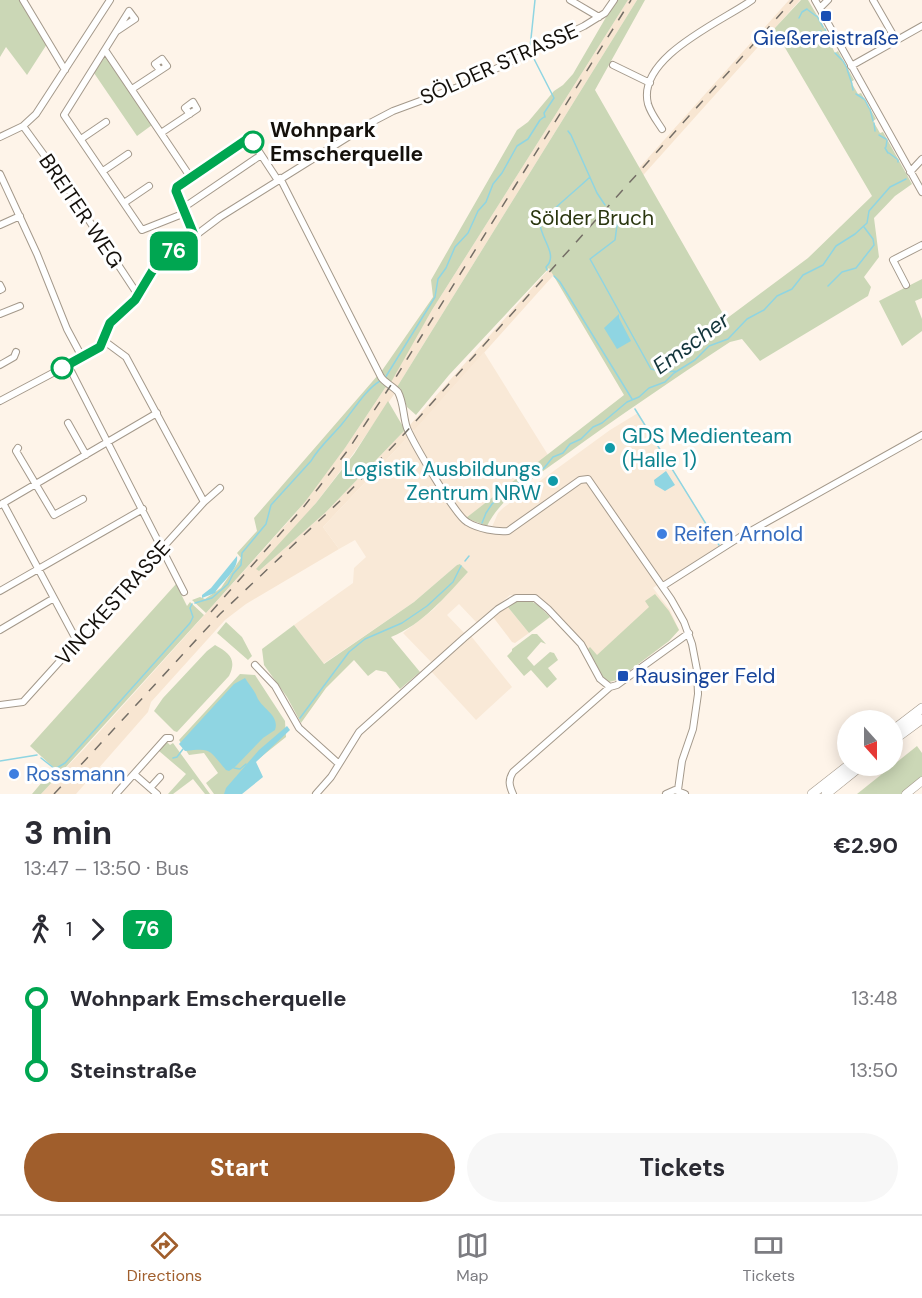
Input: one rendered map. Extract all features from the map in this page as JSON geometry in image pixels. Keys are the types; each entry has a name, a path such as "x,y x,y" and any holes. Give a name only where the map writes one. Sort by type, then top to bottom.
{"highway":[{"path":"903,723 922,708"},
{"path":"903,733 922,719"},
{"path":"812,794 837,774"},
{"path":"826,794 848,776"}],"main road":[{"path":"906,794 922,781"}],"street":[{"path":"23,0 65,70"},
{"path":"0,137 24,126 41,108 110,0"},
{"path":"570,0 599,17 614,0"},
{"path":"662,129 649,106 647,95 650,83 660,67 680,46 708,25 752,0"},
{"path":"815,0 922,192"},
{"path":"820,8 828,0"},
{"path":"873,0 896,40"},
{"name":"SÖLDER STRASSE","path":"0,401 98,349 110,323 132,303 153,270 194,235 279,178 393,111 458,87 599,17"},
{"path":"851,66 922,26"},
{"path":"117,31 64,115 142,230 184,210 261,154"},
{"path":"105,50 191,178"},
{"path":"613,65 650,83"},
{"path":"132,89 160,70"},
{"path":"161,133 190,114"},
{"path":"81,139 106,122"},
{"name":"BREITER WEG","path":"24,126 138,295"},
{"path":"194,235 176,189 246,140 252,141 279,178 381,377 397,391 406,426 417,450 463,519 477,526 508,531 580,480 588,479 679,612 689,633 695,657 698,694 693,729 682,761 681,792 666,794"},
{"path":"103,171 128,154"},
{"path":"910,172 922,159"},
{"path":"0,174 20,216 66,329 81,357"},
{"path":"124,203 149,186"},
{"path":"0,225 20,216"},
{"path":"906,285 892,257 922,245"},
{"path":"0,314 20,306"},
{"path":"103,340 126,357 204,502"},
{"path":"0,365 14,357 16,352"},
{"path":"68,364 184,592"},
{"path":"78,643 1,504 157,413"},
{"path":"68,423 86,455"},
{"path":"663,586 730,543 922,435"},
{"path":"18,448 16,452 54,515 83,499"},
{"name":"VINCKESTRASSE","path":"0,705 23,702 204,502 220,488"},
{"path":"0,591 143,509"},
{"path":"0,630 54,598"},
{"path":"316,794 339,764 356,736 372,720 490,616 516,598 535,598 548,609 580,644 600,679 610,687"},
{"path":"513,794 509,786 509,778 513,772 610,687 617,685 689,633"},
{"path":"255,664 275,686 303,733 339,764"},
{"path":"116,794 166,738 170,738"},
{"path":"134,774 157,794"},
{"path":"150,789 160,777"}],"shaded area":[{"path":"628,0 637,0 397,387 394,387 390,384 395,373 432,310"},
{"path":"789,0 800,0 414,431 409,426"},
{"path":"484,352 548,455 476,523 492,527 498,513 503,508 610,430 638,413 720,546 653,588 670,610 679,630 669,641 615,681 609,682 603,677 581,640 537,596 510,595 477,623 459,604 447,615 468,637 471,636 512,687 476,720 430,670 435,666 403,633 434,609 468,572 460,564 414,602 323,664 294,625 353,583 354,568 366,557 355,540 339,549 323,527"},
{"path":"388,386 395,393 353,454 316,503 259,571 326,512 405,430 408,437 323,527 339,549 246,604 225,620 151,702 148,712 76,794 41,794 295,514"},
{"path":"507,606 529,633 515,643 493,617"}],"green space":[{"path":"0,0 20,0 47,44 27,75 6,47 0,57"},
{"path":"616,0 628,0 432,310 390,384 381,372 433,297 431,280 517,130 528,122 554,91 573,74"},
{"name":"Sölder Bruch","path":"637,0 645,0 595,90 726,319 808,258 872,196 774,29 801,0 808,0 831,39 829,41 835,53 838,51 854,80 851,82 858,94 861,93 876,119 873,121 880,133 883,132 912,184 895,196 874,218 879,257 864,277 871,287 868,296 760,361 742,339 730,342 529,481 509,497 487,526 466,518 624,395 549,268 449,375 416,415 407,407 400,388 397,387"},
{"path":"104,58 152,125 137,136 94,73"},
{"path":"922,279 922,298 915,301 922,319 922,331 902,346 879,301"},
{"path":"378,375 388,386 345,448 305,502 206,613 192,600 200,597 205,599 221,588 241,558 237,553 257,531 254,518"},
{"path":"388,401 405,430 326,512 259,571 256,569 316,503 354,454"},
{"path":"460,564 468,572 451,591 413,625 391,637 420,672 400,689 386,672 376,670 368,676 354,660 326,688 301,723 287,697 264,665 262,649 294,625 324,664 414,602"},
{"path":"176,584 187,606 190,602 204,615 41,794 32,794 54,768 30,746"},
{"path":"655,594 669,611 679,630 669,641 617,680 609,682 603,677 588,649 590,647 597,655 649,607 645,601"},
{"path":"529,600 550,617 529,633 507,606"},
{"path":"226,622 242,637 252,656 248,660 217,633"},
{"path":"532,634 537,634 546,644 541,642 527,658 534,666 550,652 554,653 558,660 548,668 557,679 547,688 531,670 524,676 507,656 512,649"},
{"path":"215,645 231,658 232,666 229,676 177,732 174,731 154,711 163,698"},
{"path":"240,674 255,675 285,721 286,737 236,777 232,794 214,794 206,783 218,773 204,753 189,755 179,740"},
{"path":"167,742 170,745 173,743 210,794 205,794 193,779 173,794 168,794 186,774 159,751"},
{"path":"917,746 922,753 922,777 902,794 857,794 880,776 903,776 903,757"}],"water":[{"path":"619,314 631,341 617,349 604,328"},
{"path":"666,471 675,485 665,491 655,485 654,480"},
{"path":"237,556 235,566 215,593 202,598 202,595 211,588"},
{"path":"245,678 259,701 273,716 275,730 263,738 229,771 205,750 185,751 179,744 234,684"},
{"path":"287,726 290,730 256,762 263,777 242,794 224,794 226,788 259,750"}],"waterway":[{"path":"530,48 535,0"},
{"path":"799,18 807,9"},
{"path":"808,10 816,16"},
{"path":"817,16 823,27"},
{"path":"825,29 829,39 828,43"},
{"path":"806,35 821,31"},
{"path":"814,40 817,32"},
{"path":"835,53 842,60"},
{"path":"532,55 554,98 544,113 545,117"},
{"path":"843,61 847,68"},
{"path":"847,69 852,84"},
{"path":"852,85 853,90"},
{"path":"856,94 864,99"},
{"path":"865,100 869,108"},
{"path":"870,109 873,121"},
{"path":"385,378 435,297 438,279 446,268 455,247 468,233 478,211 486,202 493,184 517,146 528,139 544,117"},
{"path":"874,123 875,131"},
{"path":"568,131 605,205"},
{"path":"879,135 886,139"},
{"path":"886,147 887,140"},
{"path":"885,148 888,153"},
{"path":"889,153 897,159"},
{"path":"547,270 546,267 551,257 540,223 590,177"},
{"name":"Emscher","path":"482,523 492,504 519,482 544,468 553,457 563,453 570,444 581,439 593,427 602,423 627,402 639,397 649,388 665,382 674,373 695,360 709,346 728,339 747,319 764,310 777,296 792,289 803,275 823,265 836,246 867,223 869,211 890,187 906,179"},
{"path":"612,211 618,218 615,240 590,259 651,369 664,372 677,371"},
{"path":"828,286 842,272 856,268 874,245 873,239 864,227"},
{"path":"554,276 560,282 632,399"},
{"path":"195,603 212,598 228,584 241,565 242,553 266,524 271,505 311,461 365,395 380,381"},
{"path":"635,409 719,545"},
{"name":"Emscher","path":"465,561 469,556"},
{"name":"Emscher","path":"300,718 349,652 365,639 402,623 427,606 453,582 461,566"},
{"path":"41,758 55,769 65,763 190,623 193,617 190,608 192,604"},
{"name":"Emscher","path":"173,758 177,757 183,749"},
{"name":"Emscher","path":"0,761 37,755"},
{"name":"Emscher","path":"234,768 240,769 246,764"}],"railway":[{"path":"211,612 302,509 348,450 631,0"},
{"path":"54,794 220,614 342,499 397,442 793,0"}],"bus line":[{"name":"76","path":"62,368 100,347 110,323 135,300 153,270 194,235 176,191 177,187 246,140 253,142"}],"place":[{"name":"Gießereistraße","path":"826,16"},
{"name":"Wohnpark Emscherquelle","path":"253,142"},
{"name":"GDS Medienteam (Halle 1)","path":"610,448"},
{"name":"Logistik Ausbildungs Zentrum NRW","path":"553,481"},
{"name":"Reifen Arnold","path":"662,534"},
{"name":"Rausinger Feld","path":"623,676"},
{"name":"Rossmann","path":"14,774"}]}
